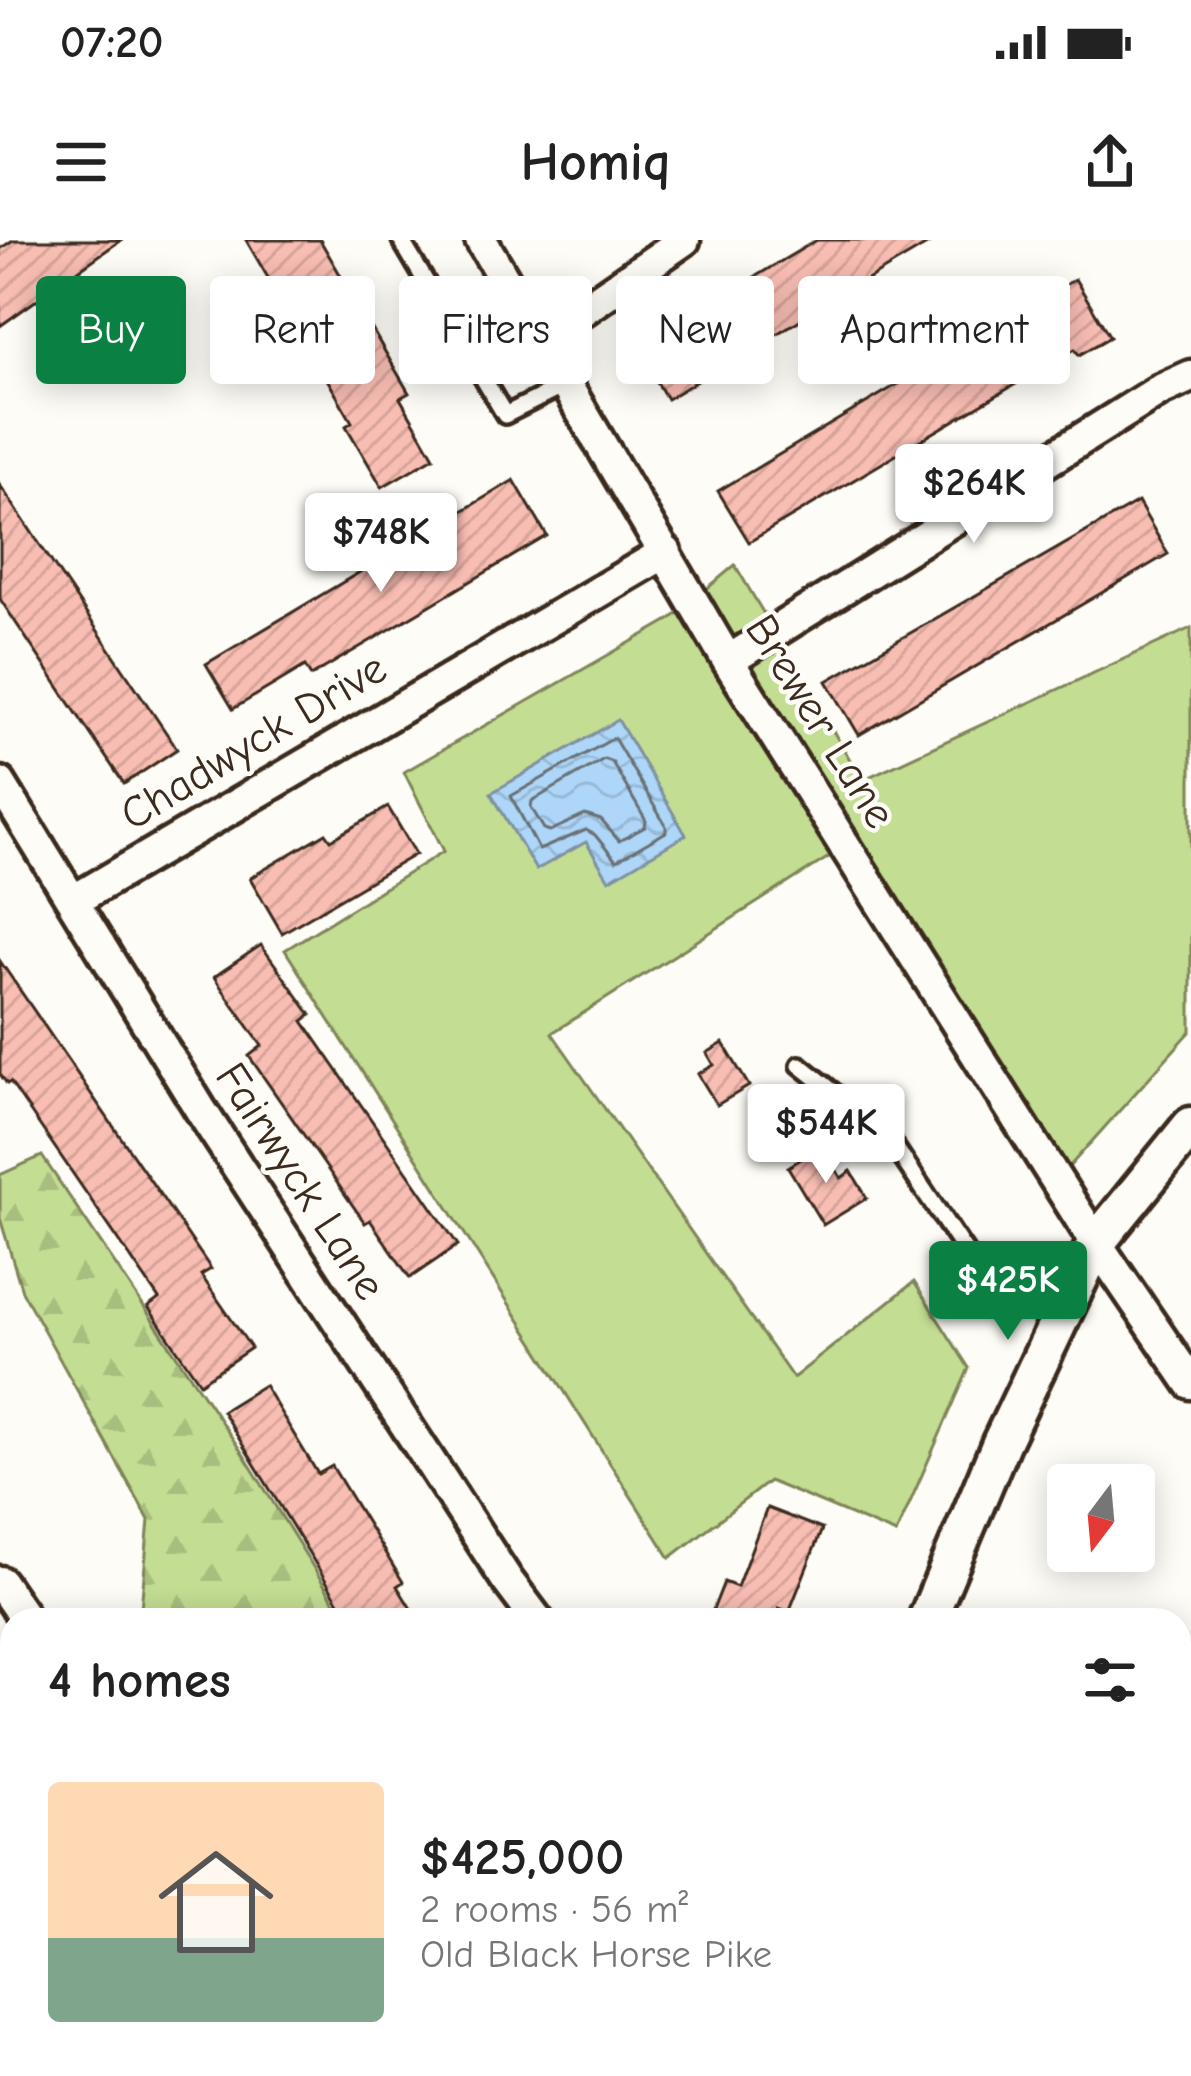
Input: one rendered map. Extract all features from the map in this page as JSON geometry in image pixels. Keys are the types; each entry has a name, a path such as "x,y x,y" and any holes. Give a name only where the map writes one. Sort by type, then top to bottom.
{"street":[{"name":"Brewer Lane","path":"481,240 503,276"},
{"path":"592,304 684,240"},
{"path":"728,661 1160,390 1191,376"},
{"name":"Brewer Lane","path":"567,384 728,661 1096,1243 1191,1383"},
{"name":"Chadwyck Drive","path":"73,901 666,551"},
{"name":"Fairwyck Lane","path":"0,783 202,1112 528,1608"},
{"path":"933,1608 1001,1443 1096,1243 1191,1126"},
{"path":"0,1582 18,1608"}],"lane":[{"path":"400,240 422,276"},
{"path":"486,384 505,415 567,384"},
{"path":"800,1065 887,1135 982,1277 1060,1319"}],"green space":[{"path":"735,565 862,780 1191,628 1191,1031 1068,1168 843,848 552,1033 793,1378 914,1282 969,1368 896,1534 769,1481 670,1558 285,950 444,851 404,772 671,619"},
{"path":"42,1156 245,1457 339,1608 141,1608 149,1520 22,1291 0,1218 0,1175"}],"water":[{"path":"618,720 686,835 609,880 586,842 536,870 491,793"}],"building":[{"path":"13,240 121,240 70,276 36,276 36,300 0,326 0,249"},
{"path":"246,240 320,240 341,276 267,276"},
{"path":"817,240 935,240 874,276 798,276 798,321 774,336 774,276 756,276"},
{"path":"1075,279 1110,337 1079,355 1075,349 1070,352 1070,282"},
{"path":"375,335 399,384 409,393 400,398 434,457 382,487 346,426 352,422 330,384 375,384"},
{"path":"658,384 692,384 667,399"},
{"path":"898,384 1016,384 749,542 718,491"},
{"path":"514,480 547,536 311,676 305,666 233,709 206,664"},
{"path":"0,485 177,749 124,784 0,599"},
{"path":"1138,502 1168,554 859,735 827,681"},
{"path":"388,807 416,854 282,933 250,878 326,833 331,840"},
{"path":"261,945 311,1015 303,1021 458,1245 410,1278 370,1220 365,1223 249,1056 262,1046 214,977"},
{"path":"0,961 211,1269 201,1275 251,1348 200,1383 148,1307 159,1299 0,1074"},
{"path":"723,1043 749,1086 717,1105 698,1074 714,1065 707,1053"},
{"path":"822,1146 841,1178 851,1171 867,1198 823,1225 788,1167"},
{"path":"264,1385 318,1474 332,1466 403,1582 397,1586 411,1608 343,1608 222,1411"},
{"path":"767,1508 822,1529 791,1608 714,1608 724,1582 737,1587"}]}
